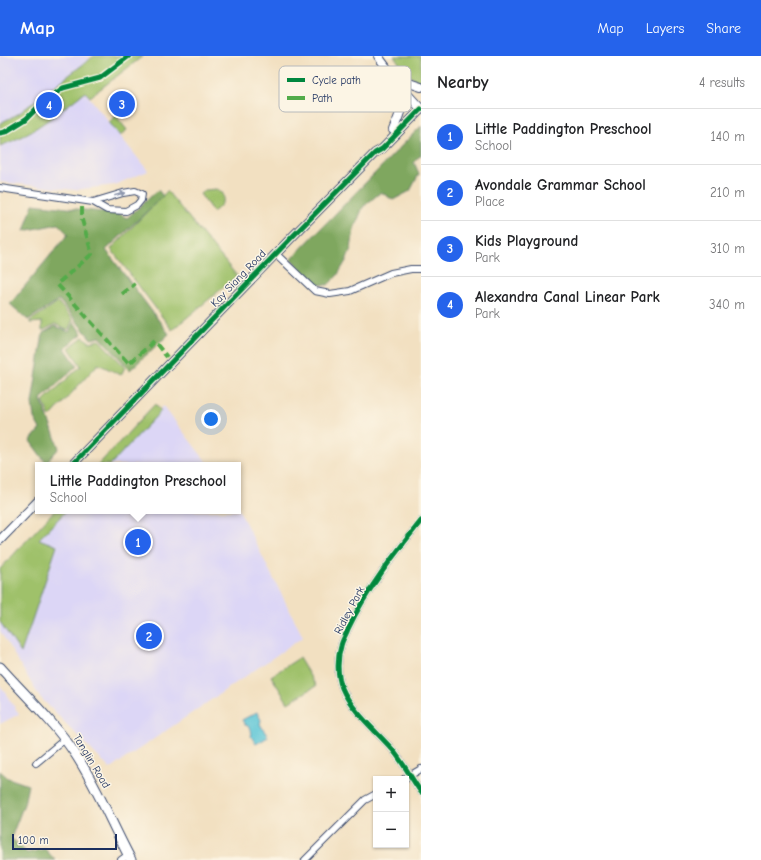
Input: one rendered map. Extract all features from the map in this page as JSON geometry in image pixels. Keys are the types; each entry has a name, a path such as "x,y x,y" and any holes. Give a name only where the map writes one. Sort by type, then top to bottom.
{"main road":[{"name":"Tanglin Road","path":"0,667 63,741"},
{"name":"Tanglin Road","path":"0,675 75,754 93,784 126,858"}],"street":[{"path":"378,56 386,66"},
{"path":"411,84 421,87"},
{"path":"411,94 420,104"},
{"path":"411,96 420,104"},
{"name":"Kay Siang Road","path":"75,462 375,153 381,143 420,104"},
{"name":"Kay Siang Road","path":"375,153 382,149 420,104"},
{"path":"393,130 401,112"},
{"path":"0,188 93,202 107,210 126,211 137,205 141,200 142,194 135,190 93,202"},
{"name":"Kay Siang Road","path":"276,254 315,291 330,294 350,291 391,273 411,269 421,269"},
{"path":"0,540 35,504"},
{"name":"Ridley Park","path":"406,776 393,751 348,699 342,688 339,676 338,660 340,646 354,615 376,580 421,521"},
{"path":"36,763 63,741"},
{"path":"409,776 421,769"},
{"name":"Ridley Park","path":"409,779 421,792"},
{"path":"305,860 364,800 373,796"}],"shaded area":[{"path":"0,56 87,56 90,59 18,114 0,123"},
{"path":"85,92 148,171 114,185 75,190 0,182 0,146 40,126"},
{"path":"163,406 207,462 109,462"},
{"path":"58,514 241,514 303,637 110,769 39,696 0,631 0,573"},
{"path":"0,685 19,714 0,724"}],"green space":[{"path":"94,56 143,56 90,97 85,92 55,115 23,136 0,146 0,123 18,114"},
{"path":"394,56 421,56 421,81 411,76 411,66 401,66"},
{"path":"123,96 130,105 121,112 114,103"},
{"path":"116,116 127,130 120,136 109,122"},
{"path":"421,126 421,155 414,162 419,174 410,191 393,200 381,192 363,207 354,229 351,249 337,276 328,285 314,284 291,259"},
{"path":"217,189 221,191 224,197 222,204 213,212 200,194 205,190"},
{"path":"158,190 163,196 106,250 169,334 130,370 100,337 91,339 59,300 28,320 10,304 68,234 58,224 24,231 33,204 119,214 127,218"},
{"path":"167,191 237,276 172,330 111,249"},
{"path":"58,302 73,320 68,330 55,324 42,331 42,322 30,323 30,321"},
{"path":"74,322 82,334 65,348 77,366 41,399 59,448 45,462 30,441 40,429 34,418 32,403 43,333 55,326 69,332"},
{"path":"83,337 90,342 99,340 125,367 121,375 98,364 50,417 43,401 81,366 69,348"},
{"path":"155,404 161,411 113,462 101,462"},
{"path":"51,514 63,514 39,539 57,546 21,653 0,622 0,569"},
{"path":"299,658 316,686 288,703 271,676"},
{"path":"0,771 8,778 28,785 24,804 11,838 27,853 45,849 55,860 0,860"}],"water":[{"path":"257,712 261,720 260,724 268,737 256,744 251,736 252,733 248,726 245,725 242,720"}],"marked path":[{"path":"82,207 82,220 92,254 57,284 129,364 154,341 167,357"},
{"path":"122,294 135,284"}],"cycle path":[{"path":"0,133 5,132 26,119 42,103 63,88 100,78 129,56"},
{"path":"75,462 294,235 421,109"},
{"path":"421,521 381,573 363,600 342,644 338,667 342,688 351,704 396,754 421,792"}],"place":[{"name":"Kids Playground","path":"122,104"},
{"name":"Alexandra Canal Linear Park","path":"49,105"},
{"name":"Little Paddington Preschool","path":"138,542"},
{"name":"Avondale Grammar School","path":"149,636"}]}
